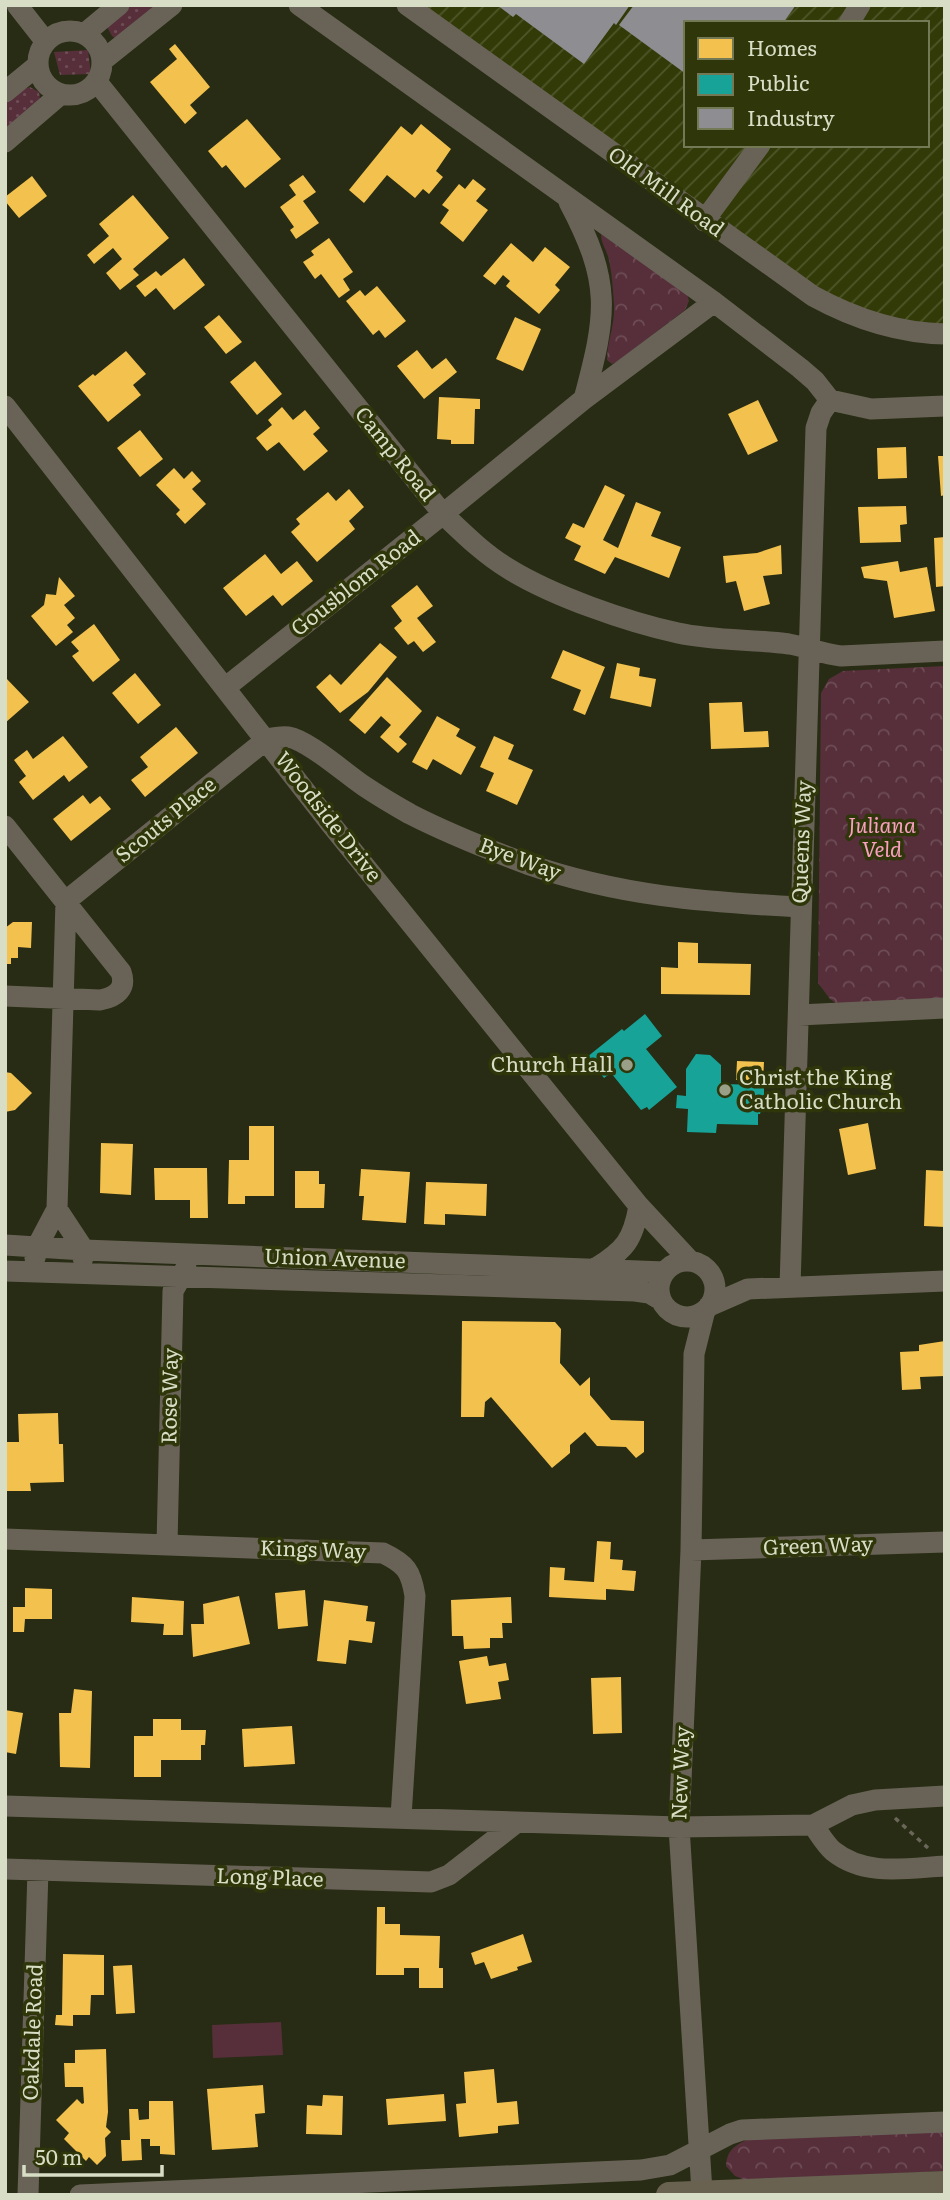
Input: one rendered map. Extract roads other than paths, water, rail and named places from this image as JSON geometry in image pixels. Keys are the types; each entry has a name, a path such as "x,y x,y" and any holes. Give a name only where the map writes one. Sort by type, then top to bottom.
{"main road":[{"path":"669,2195 945,2184"}],"street":[{"path":"17,5 46,41"},
{"path":"84,34 120,5"},
{"path":"100,71 97,45 84,34 71,31 57,34 46,41 40,52 38,65 45,83 61,94 81,94 100,71 172,5"},
{"path":"299,5 714,302 800,368 830,400 871,409 945,406"},
{"name":"Old Mill Road","path":"407,5 704,221 813,296 834,308 878,325 919,333 945,334"},
{"path":"850,21 860,5"},
{"path":"5,92 38,65"},
{"name":"Camp Road","path":"100,71 443,514 472,542 510,569 594,607 638,623 679,633 722,640 790,645 841,656 945,652"},
{"path":"5,142 61,94"},
{"path":"704,221 759,147"},
{"path":"566,197 584,230 598,267 603,305 598,345 584,399"},
{"name":"Gousblom Road","path":"226,687 584,399 714,302"},
{"name":"Queens Way","path":"790,1287 816,428 821,413 830,400"},
{"name":"Woodside Drive","path":"5,406 267,738 330,823 639,1206 690,1261"},
{"name":"Bye Way","path":"267,738 289,737 299,741 408,813 446,831 571,878 692,901 800,907"},
{"name":"Scouts Place","path":"65,901 267,738"},
{"path":"5,826 121,972 124,984 111,998 5,996"},
{"path":"33,1272 38,1245 57,1209 65,901"},
{"path":"799,1015 945,1008"},
{"path":"595,1279 628,1243 635,1227 639,1206"},
{"path":"57,1209 84,1250 83,1273"},
{"name":"Woodside Drive","path":"655,1225 667,1270"},
{"name":"Union Avenue","path":"5,1245 194,1254 468,1274 595,1279 667,1270"},
{"name":"Rose Way","path":"167,1544 173,1291 194,1254"},
{"path":"748,1289 711,1275 704,1267 690,1261 680,1261 667,1270 659,1287 661,1300 672,1312 692,1316 748,1289 945,1280"},
{"name":"Union Avenue","path":"5,1271 182,1276 468,1274"},
{"path":"707,1308 714,1293 711,1275"},
{"name":"Union Avenue","path":"595,1279 643,1292 661,1300"},
{"name":"New Way","path":"702,2192 679,1827 691,1550 694,1354 707,1308"},
{"name":"New Way","path":"683,1316 694,1354"},
{"name":"Kings Way","path":"5,1539 383,1553 401,1562 412,1578 415,1596 401,1817"},
{"name":"Green Way","path":"691,1550 945,1542"},
{"path":"5,1806 679,1827 813,1825 852,1805 876,1800 945,1796"},
{"name":"Long Place","path":"5,1869 431,1882 449,1875 516,1823"},
{"path":"813,1825 832,1850 853,1864 875,1870 940,1860"},
{"name":"Oakdale Road","path":"28,2195 38,1870"},
{"path":"80,2195 641,2170 670,2165 742,2130 945,2122"}],"place":[{"name":"Church Hall","path":"627,1065"},
{"name":"Christ the King Catholic Church","path":"725,1090"}],"park label":[{"name":"Juliana Veld","path":"882,838"}]}
